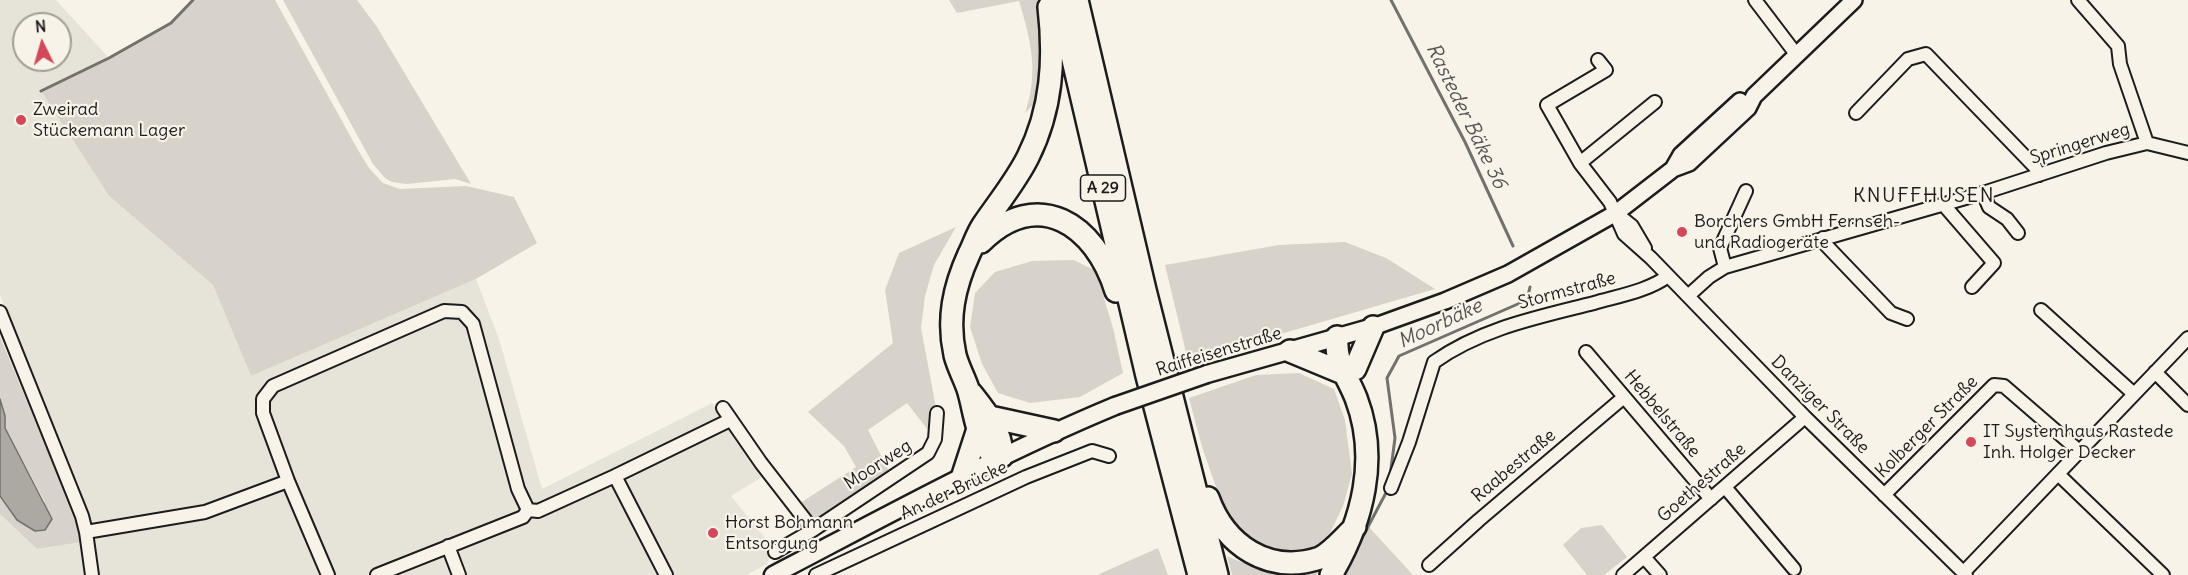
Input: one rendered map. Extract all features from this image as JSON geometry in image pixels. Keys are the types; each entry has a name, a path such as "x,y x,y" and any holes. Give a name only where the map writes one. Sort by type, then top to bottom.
{"highway":[{"path":"970,253 981,229 1028,158 1042,122 1049,98 1052,75 1052,34 1048,0"},
{"name":"A 29","path":"1059,0 1164,404 1217,575"},
{"name":"A 29","path":"1077,0 1199,575"},
{"name":"A 29","path":"984,424 955,355 951,316 960,273 970,253 997,227 1010,220 1027,216 1057,218 1080,231 1095,247 1105,263 1113,282 1139,374 1164,404 1186,420 1203,484 1219,525 1230,539 1251,558 1264,564 1292,567 1305,564 1326,554 1355,527"},
{"path":"1349,371 1373,327"},
{"path":"1331,575 1355,527 1365,490 1367,468 1367,449 1356,397 1349,371 1336,348 1339,337"},
{"path":"1290,351 1349,371"},
{"path":"984,424 1054,431"},
{"path":"984,424 989,452 999,457"},
{"path":"963,475 984,424"}],"main road":[{"name":"Raiffeisenstraße","path":"773,575 963,475 1054,431 1115,406 1207,374 1373,327"}],"street":[{"path":"1755,0 1796,54"},
{"name":"Raiffeisenstraße","path":"1373,327 1499,279 1616,213 1673,169 1689,163 1748,108 1754,96 1796,54 1854,0"},
{"path":"2078,0 2118,46 2120,64 2147,143"},
{"path":"1856,113 1908,59 1926,54 2036,167 2039,175"},
{"name":"Danziger Straße","path":"1598,60 1606,70 1546,105 1580,163 1610,202 1624,234 1651,258 1804,417 1965,574"},
{"path":"1580,163 1655,102"},
{"name":"Springerweg","path":"1688,296 1708,277 1725,267 1983,193 2106,153 2147,143 2188,153"},
{"path":"1725,267 1720,248 1746,191"},
{"path":"1983,193 1989,207 2007,219 2018,233"},
{"path":"1943,204 1994,263 1972,286"},
{"path":"1823,238 1825,244 1891,313 1907,319"},
{"name":"Stormstraße","path":"1391,488 1409,442 1434,362 1474,338 1492,331 1610,299 1660,282 1668,276"},
{"path":"2041,310 2134,394"},
{"path":"328,575 288,481 263,413 263,399 273,386 444,311 462,312 473,324 518,489 528,510"},
{"path":"0,312 86,532 92,575"},
{"path":"1965,574 2078,450 2188,338"},
{"name":"Hebbelstraße","path":"1586,352 1711,499"},
{"path":"2155,372 2188,405"},
{"name":"Kolberger Straße","path":"1884,495 1994,385 2004,386 2078,450"},
{"name":"Raabestraße","path":"1429,565 1624,397"},
{"path":"723,408 813,530"},
{"name":"Moorweg","path":"775,552 813,530 928,453 935,439 937,413"},
{"name":"Goethestraße","path":"1623,575 1804,417"},
{"path":"528,510 538,510 615,476 730,420"},
{"name":"An der Brücke","path":"816,575 1026,477 1092,451 1109,456"},
{"path":"2058,474 2163,575"},
{"path":"615,476 666,575"},
{"path":"86,532 205,512 288,481"},
{"path":"1725,487 1794,569"},
{"path":"377,575 523,517 528,510"},
{"path":"448,546 459,575"},
{"path":"1644,556 1660,575"}],"shaded area":[{"path":"0,0 56,0 67,12 12,12 12,72 72,72 72,18 109,58 41,91 109,196 213,285 251,376 476,279 499,339 542,489 712,403 767,474 731,496 773,548 767,564 746,575 0,575 0,514 37,549 82,542 92,524 0,295"},
{"path":"193,0 275,0 358,150 369,168 383,183 400,189 466,186 514,197 537,243 476,279 251,376 213,285 109,196 41,91 109,58 171,23"},
{"path":"283,0 357,0 377,27 471,184 455,179 407,184 392,182 385,178 373,164"},
{"path":"949,0 1037,0 1046,49 1040,98 1025,113 1032,84 1032,57 1019,1 957,13"},
{"path":"956,227 934,265 925,296 921,328 937,413 935,439 907,403 868,430 892,477 813,530 794,507 856,467 844,446 808,412 893,343 885,290 899,253"},
{"path":"1345,242 1386,258 1435,289 1188,361 1165,265 1279,245"},
{"path":"1074,260 1096,271 1113,328 1123,373 1080,397 1030,403 998,393 982,364 970,327 975,293 995,272 1032,261"},
{"path":"0,337 77,521 82,542 37,549 0,514 0,496 17,520 45,502 5,428 5,416 0,399"},
{"path":"1299,373 1334,389 1345,420 1352,474 1343,506 1330,533 1313,548 1288,558 1251,545 1235,529 1223,507 1202,447 1189,398 1256,375"},
{"path":"0,399 5,416 5,428 52,519 45,530 35,531 17,520 0,496"},
{"path":"1602,525 1627,557 1604,575 1587,575 1563,545 1581,528"},
{"path":"1368,526 1413,575 1343,575"},
{"path":"1158,548 1168,575 1097,575"},
{"path":"1227,556 1262,569 1295,571 1321,567 1316,575 1232,575"}],"waterway":[{"path":"41,91 109,58 171,23 193,0"},
{"name":"Rasteder Bäke 36","path":"1391,0 1465,142 1513,246"},
{"name":"Moorbäke","path":"1390,476 1395,438 1387,378 1399,356 1527,300 1530,287"},
{"name":"Moorbäke","path":"1352,557 1388,489"},
{"name":"Moorbäke","path":"1343,575 1349,563"}],"place":[{"name":"Zweirad Stückemann Lager","path":"21,120"},
{"name":"Borchers GmbH Fernseh- und Radiogeräte","path":"1682,232"},
{"name":"IT Systemhaus Rastede Inh. Holger Decker","path":"1971,442"},
{"name":"Horst Bohmann Entsorgung","path":"713,533"}],"district":[{"name":"KNUFFHUSEN","path":"1924,196"}]}
